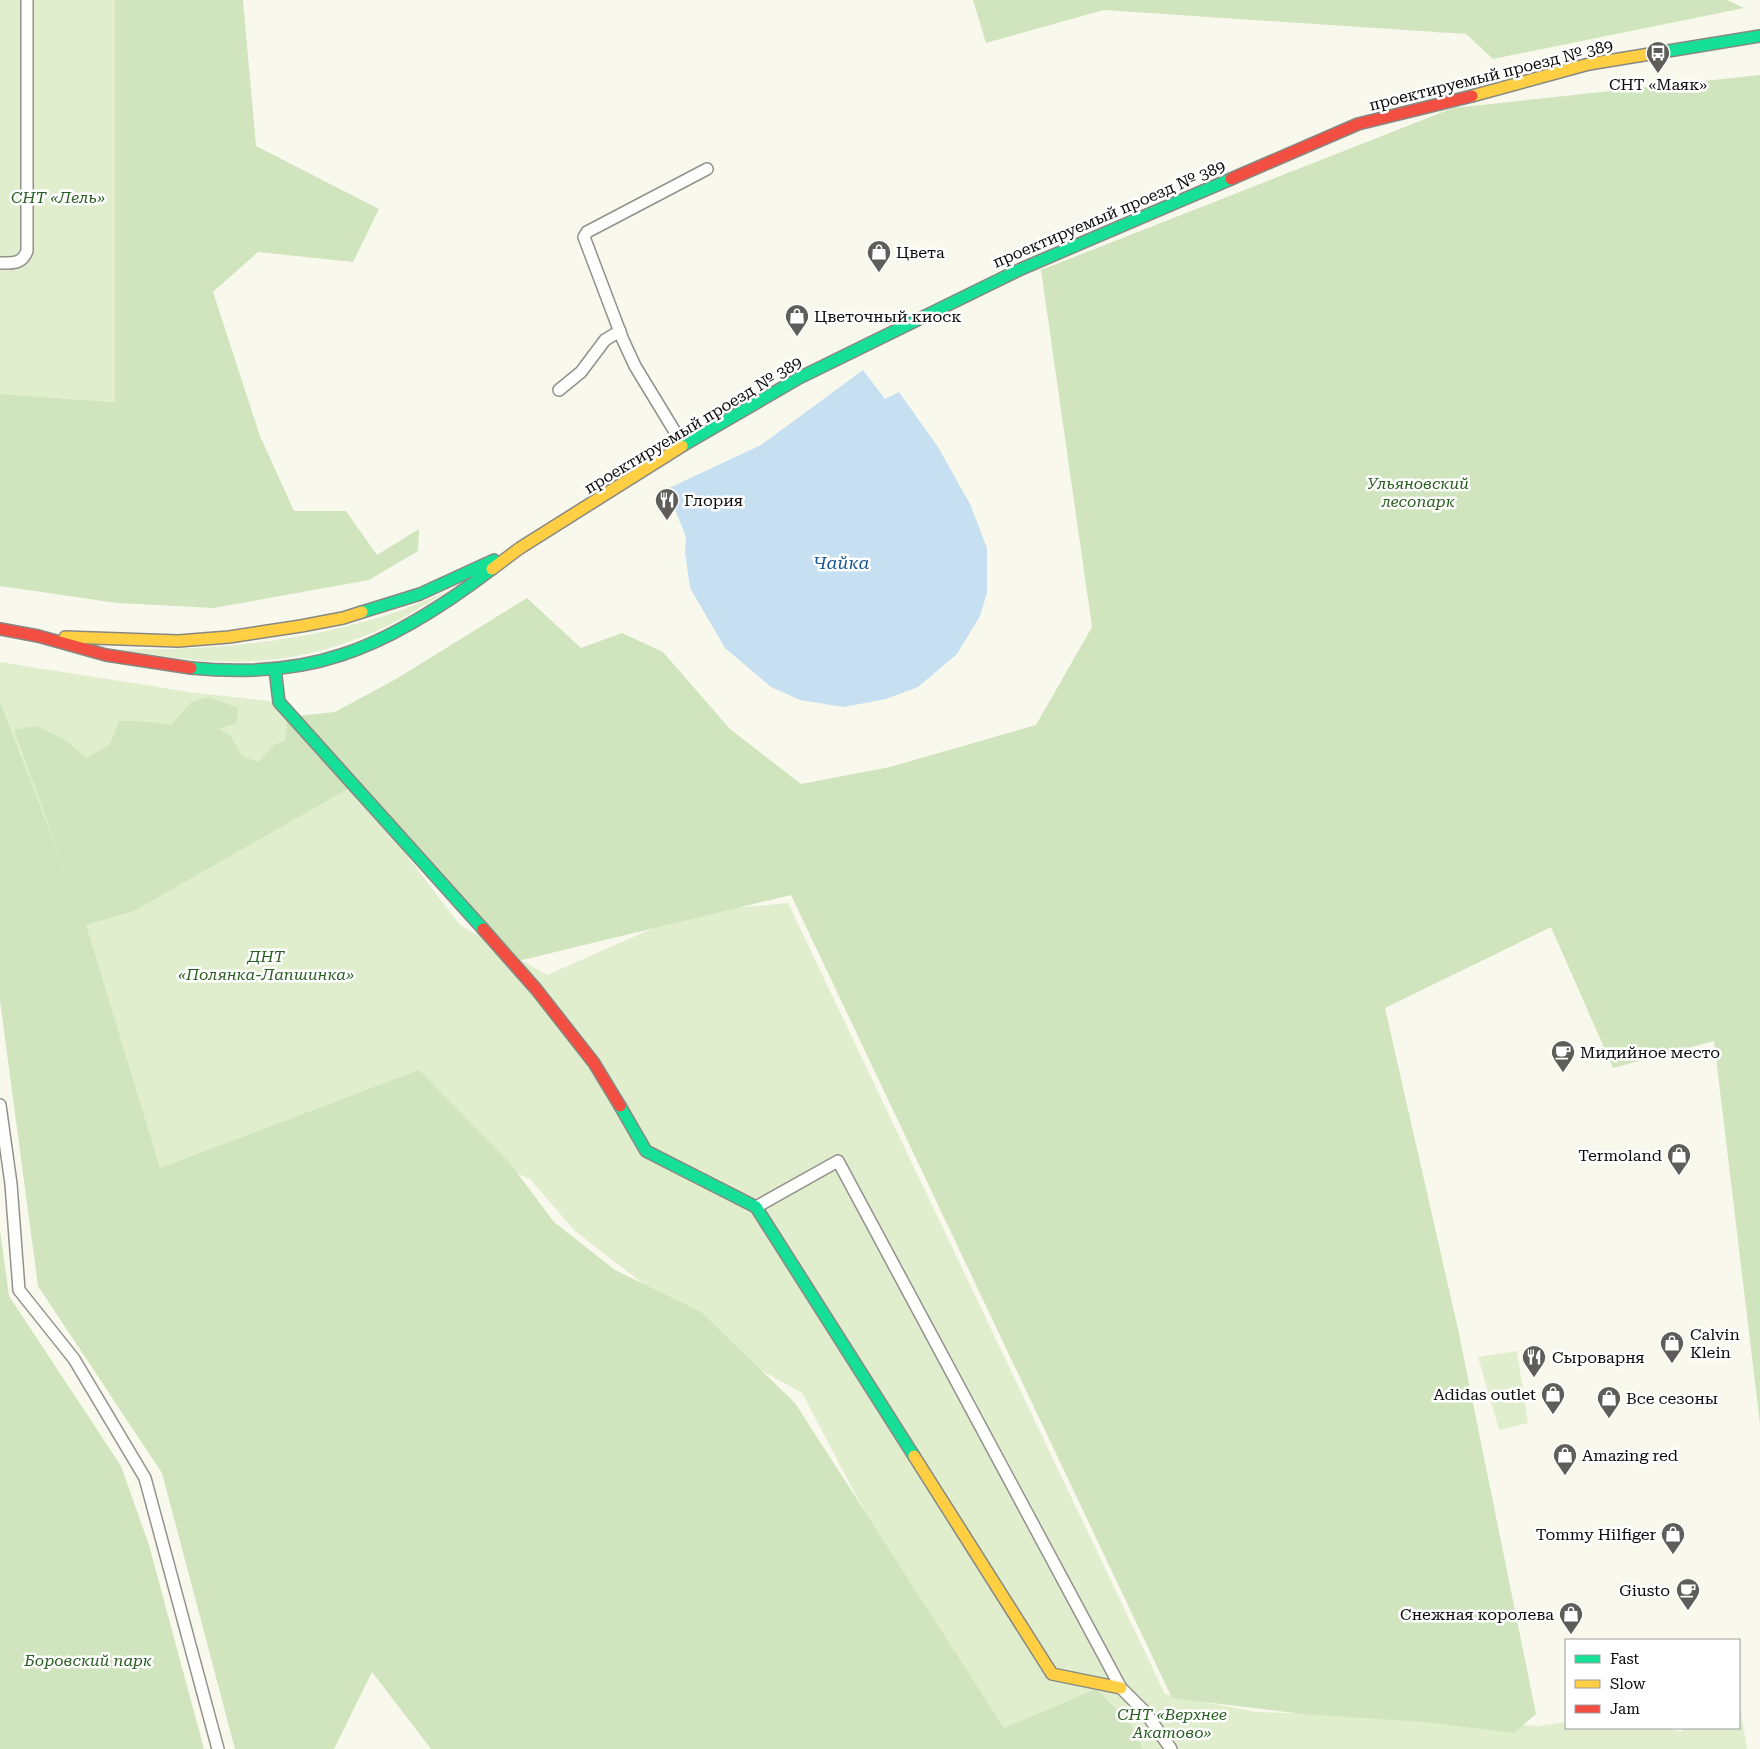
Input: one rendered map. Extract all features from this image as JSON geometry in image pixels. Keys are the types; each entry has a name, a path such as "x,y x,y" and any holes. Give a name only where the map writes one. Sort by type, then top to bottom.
{"main road":[{"name":"проектируемый проезд № 389","path":"38,636 106,655 222,671 275,669 333,657 370,644 426,614 520,548 683,445 799,378 998,279 1358,124 1513,86 1589,64 1760,36"},
{"name":"проектируемый проезд № 389","path":"0,630 38,636 178,642 229,637 318,623 343,618 420,594 520,548"},
{"path":"275,669 279,702 536,989 594,1063 646,1151 756,1207 1052,1674 1121,1688"}],"street":[{"path":"0,264 16,263 24,257 27,250 27,0"},
{"path":"683,445 635,366 584,237 587,232 707,169"},
{"path":"559,390 581,372 605,340 620,331"},
{"path":"0,1105 11,1184 19,1290 74,1359 145,1478 218,1749"},
{"path":"756,1207 838,1161 1121,1688 1145,1712 1170,1749"}],"green space":[{"name":"СНТ «Лель»","path":"0,0 115,0 115,402 0,394"},
{"path":"115,0 243,0 256,146 379,209 353,262 258,252 213,292 260,436 294,511 346,511 377,555 419,529 418,551 369,580 214,608 117,603 0,586 0,394 115,402"},
{"path":"973,0 1727,0 1744,8 1493,59 1466,34 1104,10 986,43"},
{"name":"Ульяновский лесопарк","path":"1760,75 1760,1424 1714,1041 1613,1068 1551,927 1385,1008 1458,1329 1536,1714 1514,1733 1425,1722 1303,1714 1172,1698 791,895 518,961 351,787 134,911 86,925 160,1168 419,1070 509,1162 554,1222 615,1270 701,1312 795,1403 1004,1728 1096,1689 1130,1723 1143,1749 431,1749 372,1672 334,1749 235,1749 162,1473 38,1286 0,1001 0,702 68,878 14,730 36,726 62,738 87,758 110,744 119,721 139,721 171,725 191,702 209,697 238,708 237,723 219,729 230,735 242,756 258,762 275,744 285,741 287,717 335,712 396,679 527,598 581,648 622,633 663,652 730,729 801,784 890,767 1036,725 1092,627 1041,270 1453,108"},
{"path":"448,591 375,632 302,655 243,662 183,659 120,649 227,646 298,636 368,621 402,610"},
{"name":"ДНТ «Полянка-Лапшинка»","path":"0,662 196,693 290,703 460,925 547,975 690,912 788,903 1165,1694 1256,1712 1394,1717 1539,1726 1565,1722 1565,1729 1671,1729 1682,1732 1683,1729 1740,1729 1740,1705 1747,1749 990,1749 802,1393 739,1358 575,1231 530,1179 388,1117 150,1183 0,735"},
{"name":"Боровский парк","path":"0,1230 9,1296 121,1466 149,1545 204,1749 0,1749"},
{"path":"1517,1351 1528,1423 1499,1430 1478,1357"}],"water":[{"name":"Чайка","path":"863,370 885,399 899,392 938,447 970,504 987,548 987,593 980,616 957,654 918,687 886,699 844,707 800,700 771,687 725,648 690,588 685,552 686,537 667,489 761,445"}],"traffic: fast":[{"path":"1662,52 1760,36"},
{"path":"682,446 799,378 1021,269 1231,179"},
{"path":"362,612 420,594 494,560"},
{"path":"191,668 267,669 304,664 341,655 380,639 420,618 458,594 492,569"},
{"path":"275,669 279,702 483,929"},
{"path":"620,1106 646,1151 756,1207 914,1456"}],"traffic: slow":[{"path":"1472,96 1589,64 1662,52"},
{"path":"492,569 520,548 682,446"},
{"path":"65,637 178,641 229,637 301,626 343,618 362,612"},
{"path":"914,1456 1052,1674 1121,1688"}],"traffic: jam":[{"path":"1231,179 1358,124 1472,96"},
{"path":"0,629 38,636 106,655 191,668"},
{"path":"483,929 536,989 594,1063 620,1106"}],"place":[{"name":"СНТ «Маяк»","path":"1658,74"},
{"name":"Цвета","path":"879,273"},
{"name":"Цветочный киоск","path":"797,337"},
{"name":"Глория","path":"667,521"},
{"name":"Мидийное место","path":"1563,1073"},
{"name":"Termoland","path":"1679,1176"},
{"name":"Calvin Klein","path":"1672,1364"},
{"name":"Сыроварня","path":"1534,1378"},
{"name":"Adidas outlet","path":"1553,1415"},
{"name":"Все сезоны","path":"1609,1419"},
{"name":"Amazing red","path":"1565,1476"},
{"name":"Tommy Hilfiger","path":"1673,1555"},
{"name":"Giusto","path":"1688,1611"},
{"name":"Снежная королева","path":"1571,1635"}],"park label":[{"name":"СНТ «Верхнее Акатово»","path":"1172,1723"}]}
